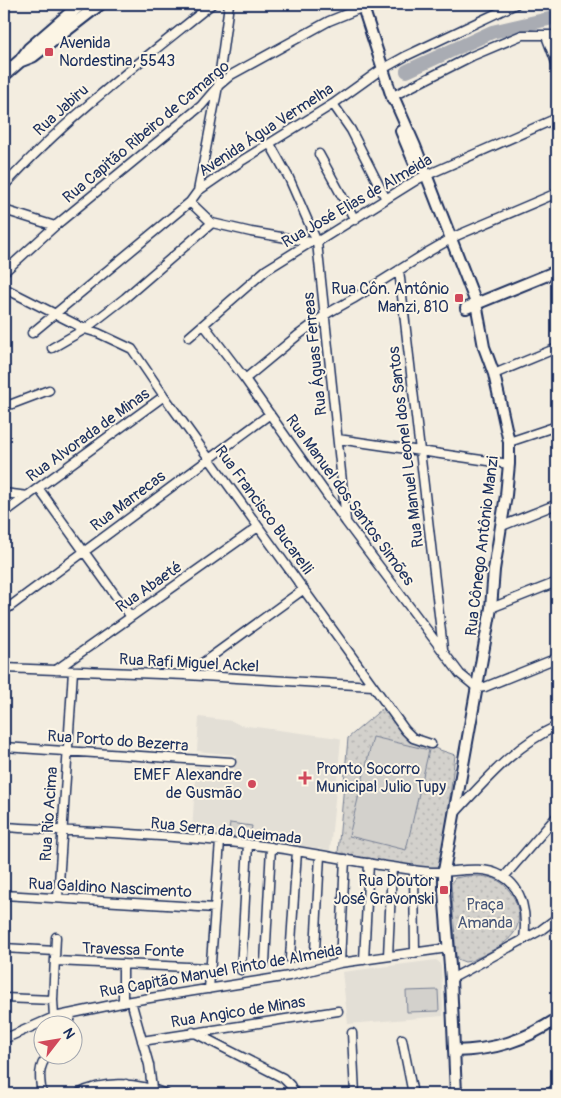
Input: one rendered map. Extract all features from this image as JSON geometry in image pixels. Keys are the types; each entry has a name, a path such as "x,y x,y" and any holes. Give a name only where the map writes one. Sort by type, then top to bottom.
{"main road":[{"path":"4,75 20,61 33,56 77,9 100,4"}],"street":[{"name":"Rua Jabiru","path":"4,186 36,152 87,105 212,4"},
{"path":"198,191 218,86 229,4"},
{"name":"Avenida Água Vermelha","path":"32,333 190,202 198,191 333,104 384,68 516,4"},
{"name":"Rua Capitão Ribeiro de Camargo","path":"4,272 55,226 201,106 218,86 239,71 322,25 366,5"},
{"name":"Rua Cônego Antônio Manzi","path":"366,5 392,96 397,121 414,162 425,175 452,239 484,347 494,374 509,442 509,464 502,526 494,570 491,608 444,871"},
{"path":"392,96 472,56 522,35 557,35"},
{"path":"546,36 557,65"},
{"path":"333,104 351,130 386,199"},
{"name":"Rua José Elias de Almeida","path":"189,337 266,270 355,220 425,175 557,118"},
{"name":"Rua Águas Ferreas","path":"270,144 289,178 314,242 324,316 346,522"},
{"path":"319,154 355,220"},
{"path":"246,379 324,316 399,270 452,239 557,193"},
{"path":"190,202 212,223 251,232 314,242"},
{"path":"4,210 55,226"},
{"path":"52,348 85,329 147,280 212,223"},
{"name":"Rua Manuel Leonel dos Santos","path":"399,270 443,650"},
{"path":"471,305 557,271"},
{"name":"Rua Francisco Bucarelli","path":"4,288 85,329 98,332 132,349 409,734 420,741 431,744"},
{"name":"Rua Manuel dos Santos Simões","path":"204,324 246,379 346,522 460,674 477,688"},
{"path":"494,374 557,348"},
{"path":"4,405 49,390"},
{"name":"Rua Alvorada de Minas","path":"4,514 164,396"},
{"name":"Rua Marrecas","path":"4,611 270,414"},
{"path":"509,442 557,426"},
{"path":"338,439 509,464"},
{"path":"39,489 131,617"},
{"path":"4,492 28,496"},
{"path":"502,526 557,504"},
{"name":"Rua Abaeté","path":"56,670 258,526"},
{"path":"491,608 557,582"},
{"path":"186,675 304,589"},
{"path":"477,688 494,684 557,658"},
{"name":"Rua Rafi Miguel Ackel","path":"4,668 186,675 373,686"},
{"name":"Rua Rio Acima","path":"58,898 73,672"},
{"path":"454,813 518,750 535,737 557,726"},
{"name":"Rua Porto do Bezerra","path":"4,747 231,762"},
{"path":"504,876 557,816"},
{"name":"Rua Serra da Queimada","path":"4,827 220,841 271,847 414,870 444,871"},
{"path":"209,989 220,841"},
{"path":"241,970 248,844"},
{"path":"265,963 271,847"},
{"path":"290,958 297,851"},
{"path":"315,951 320,855"},
{"path":"340,963 345,859"},
{"path":"364,960 369,863"},
{"path":"388,956 392,867"},
{"path":"414,870 415,953"},
{"path":"456,1094 444,871 475,870 494,872 504,876 521,897 525,920 524,939"},
{"name":"Rua Galdino Nascimento","path":"4,895 215,908"},
{"path":"451,979 524,939 557,918"},
{"path":"54,1016 56,937"},
{"path":"4,948 55,951"},
{"name":"Rua Capitão Manuel Pinto de Almeida","path":"60,1016 127,1002 289,976 340,963 448,948"},
{"name":"Travessa Fonte","path":"55,961 210,968"},
{"path":"123,964 127,1002 149,1065 152,1088"},
{"path":"4,998 53,1000"},
{"name":"Rua Angico de Minas","path":"142,1041 338,1011"},
{"path":"454,1050 479,1050 501,1046 539,1031 557,1019"},
{"name":"Rua Capitão Manuel Pinto de Almeida","path":"4,1039 32,1027"},
{"path":"193,1032 283,1078 295,1094"},
{"path":"352,1033 355,1094"},
{"path":"402,1039 413,1094"},
{"path":"41,1066 40,1082 42,1094"},
{"path":"122,1094 126,1084"},
{"path":"78,1094 102,1086 126,1084 152,1088 166,1094"}],"shaded area":[{"path":"199,717 232,721 240,725 339,738 341,740 330,850 192,832 196,767 234,771 236,755 197,751"},
{"path":"436,960 441,967 443,1016 348,1024 342,972"}],"green space":[{"path":"383,708 407,739 455,755 442,863 433,870 338,853 348,738"},
{"path":"373,737 429,750 406,850 349,836"},
{"path":"230,823 252,826 250,838 228,836"},
{"name":"Praça Amanda","path":"467,876 489,877 501,883 507,888 516,902 519,918 514,933 510,938 482,956 465,962 457,959 456,955 451,883 455,878"},
{"path":"438,990 439,1011 407,1012 406,991"}],"waterway":[{"path":"407,71 492,32 557,17"}],"place":[{"name":"Avenida Nordestina, 5543","path":"49,52"},
{"name":"Rua Côn. Antônio Manzi, 810","path":"459,298"},
{"name":"Pronto Socorro Municipal Julio Tupy","path":"305,778"},
{"name":"EMEF Alexandre de Gusmão","path":"252,784"},
{"name":"Rua Doutor José Gravonski","path":"444,890"}]}
